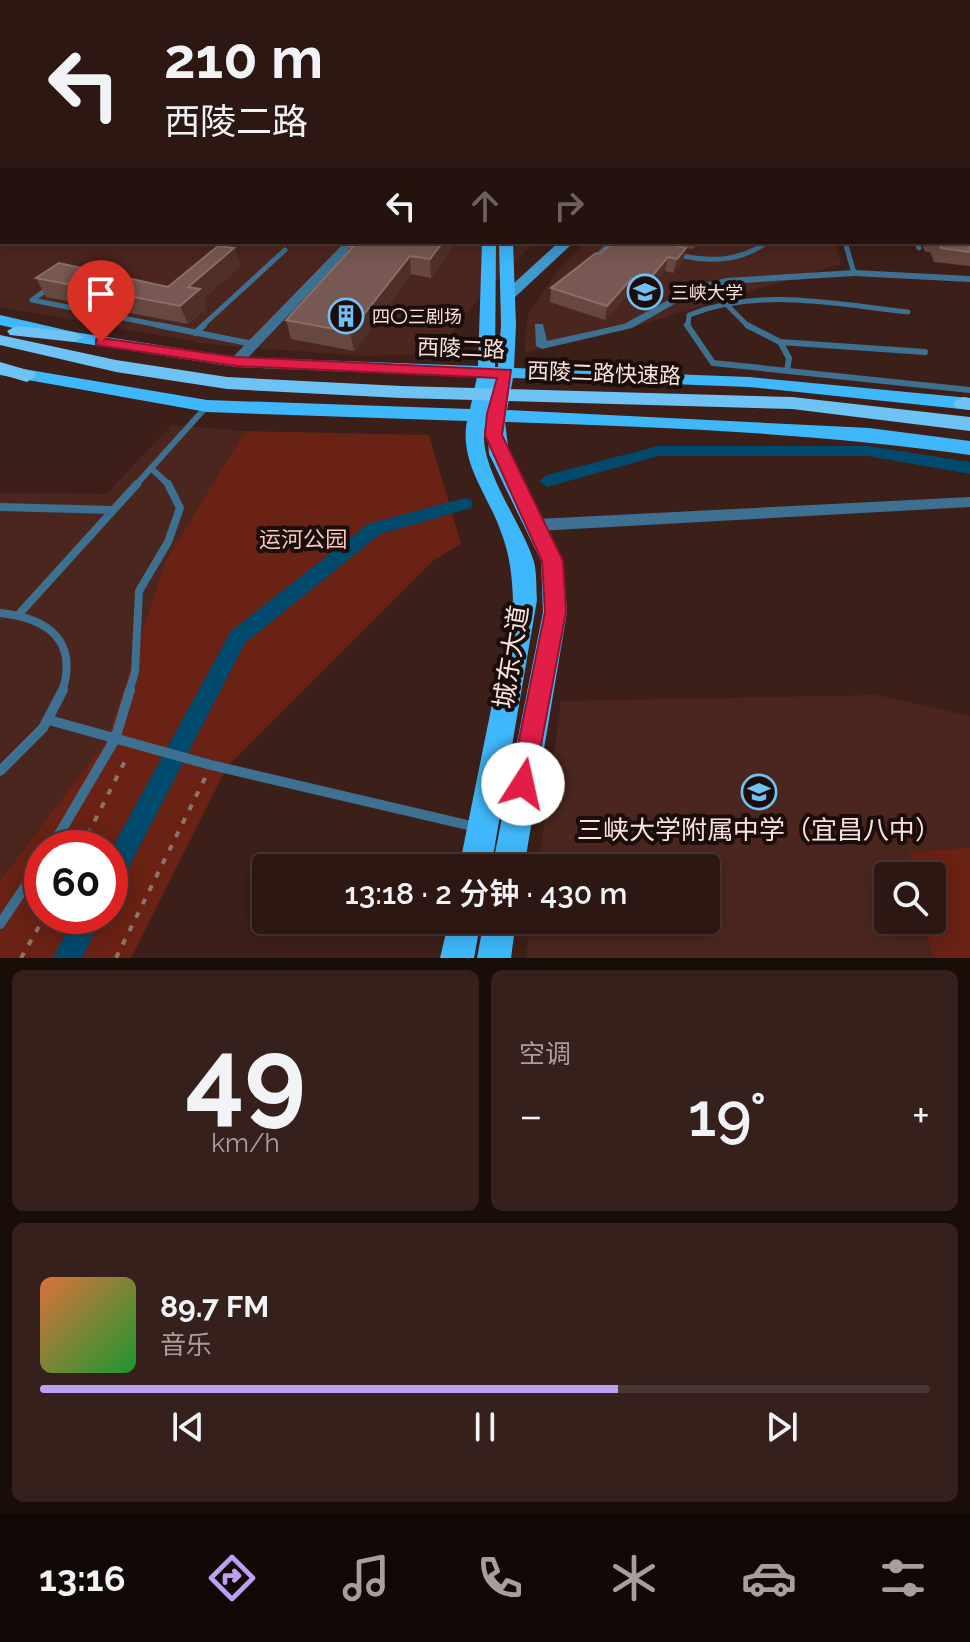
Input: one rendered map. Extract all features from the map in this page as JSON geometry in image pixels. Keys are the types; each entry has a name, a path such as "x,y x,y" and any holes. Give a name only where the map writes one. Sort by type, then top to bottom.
{"highway":[{"path":"3,341 74,337"},
{"name":"西陵二路快速路","path":"3,341 102,376 226,393 376,402 795,410 970,424"},
{"path":"0,369 27,376"},
{"name":"西陵二路快速路","path":"795,410 970,437"}],"main road":[{"path":"489,244 496,373"},
{"path":"496,373 508,296 506,244"},
{"path":"508,296 565,244"},
{"name":"西陵二路","path":"0,320 74,337 236,362 749,382 968,400"},
{"name":"城东大道","path":"478,854 525,600 523,564 511,529 476,457 496,373"},
{"path":"27,376 207,406 486,414 869,434 970,448"},
{"name":"城东大道","path":"486,414 499,454 537,525 552,561 555,612 510,854"},
{"path":"457,958 462,934"},
{"path":"494,958 498,934"}],"street":[{"path":"236,362 350,244"},
{"path":"539,326 542,346 628,326 696,288 727,281 854,273 970,279"},
{"path":"537,525 970,502"}],"lane":[{"path":"584,269 610,244"},
{"path":"669,252 718,260 751,253 764,244"},
{"path":"846,244 854,273"},
{"path":"195,333 285,250"},
{"path":"54,285 32,300 253,344"},
{"path":"908,312 753,298 724,302 689,315 686,324 713,363 787,371 968,400"},
{"path":"724,302 752,330 780,342 925,352"},
{"path":"780,342 789,358 787,371"},
{"path":"20,613 207,406"},
{"path":"62,830 115,739 135,672 139,591 168,542 180,508 172,488 151,468"},
{"path":"0,507 113,510"},
{"path":"0,613 20,613 44,621 61,637 67,660 64,688 49,720 23,752 0,771"},
{"path":"49,720 211,765 513,837"},
{"path":"0,924 24,889"}],"path":[{"path":"90,830 133,743"},
{"path":"116,958 211,765"},
{"path":"21,958 35,934"}],"shaded area":[{"path":"0,244 533,244 480,297 436,354 364,356 214,345 0,307"},
{"name":"三峡大学","path":"584,244 836,244 841,264 620,331 524,353 528,314 558,271"},
{"path":"172,425 245,431 165,562 106,741 38,830 24,830 24,849 0,880 0,493 106,494"},
{"name":"三峡大学附属中学（宜昌八中）","path":"877,695 970,716 970,958 526,958 529,934 720,934 720,854 540,854 561,701"}],"green space":[{"name":"运河公园","path":"245,431 429,435 461,544 434,560 227,767 131,958 0,958 0,880 24,849 24,934 128,934 128,830 38,830 106,741 165,562"},
{"path":"970,848 970,958 933,958 927,934 946,934 946,862 912,862 909,852"}],"building":[{"path":"441,244 430,259 410,256 350,332 286,320 353,247 348,246"},
{"path":"611,244 671,244 686,248 677,259 668,257 647,282 632,278 607,306 551,288 596,253 600,254"},
{"path":"940,244 970,244 970,252 941,248"},
{"path":"218,246 234,248 188,287 200,289 180,306 36,278 59,263 168,287"}],"waterway":[{"path":"547,481 658,451 868,451 970,468"},
{"path":"128,843 238,637 374,529 465,504"},
{"path":"67,958 80,934"}],"place":[{"name":"三峡大学","path":"645,292"},
{"name":"四〇三剧场","path":"346,316"},
{"name":"三峡大学附属中学（宜昌八中）","path":"759,792"}],"route":[{"path":"101,342 236,362 506,374 495,414 494,435 499,454 537,525 552,561 555,612 523,784"}]}
